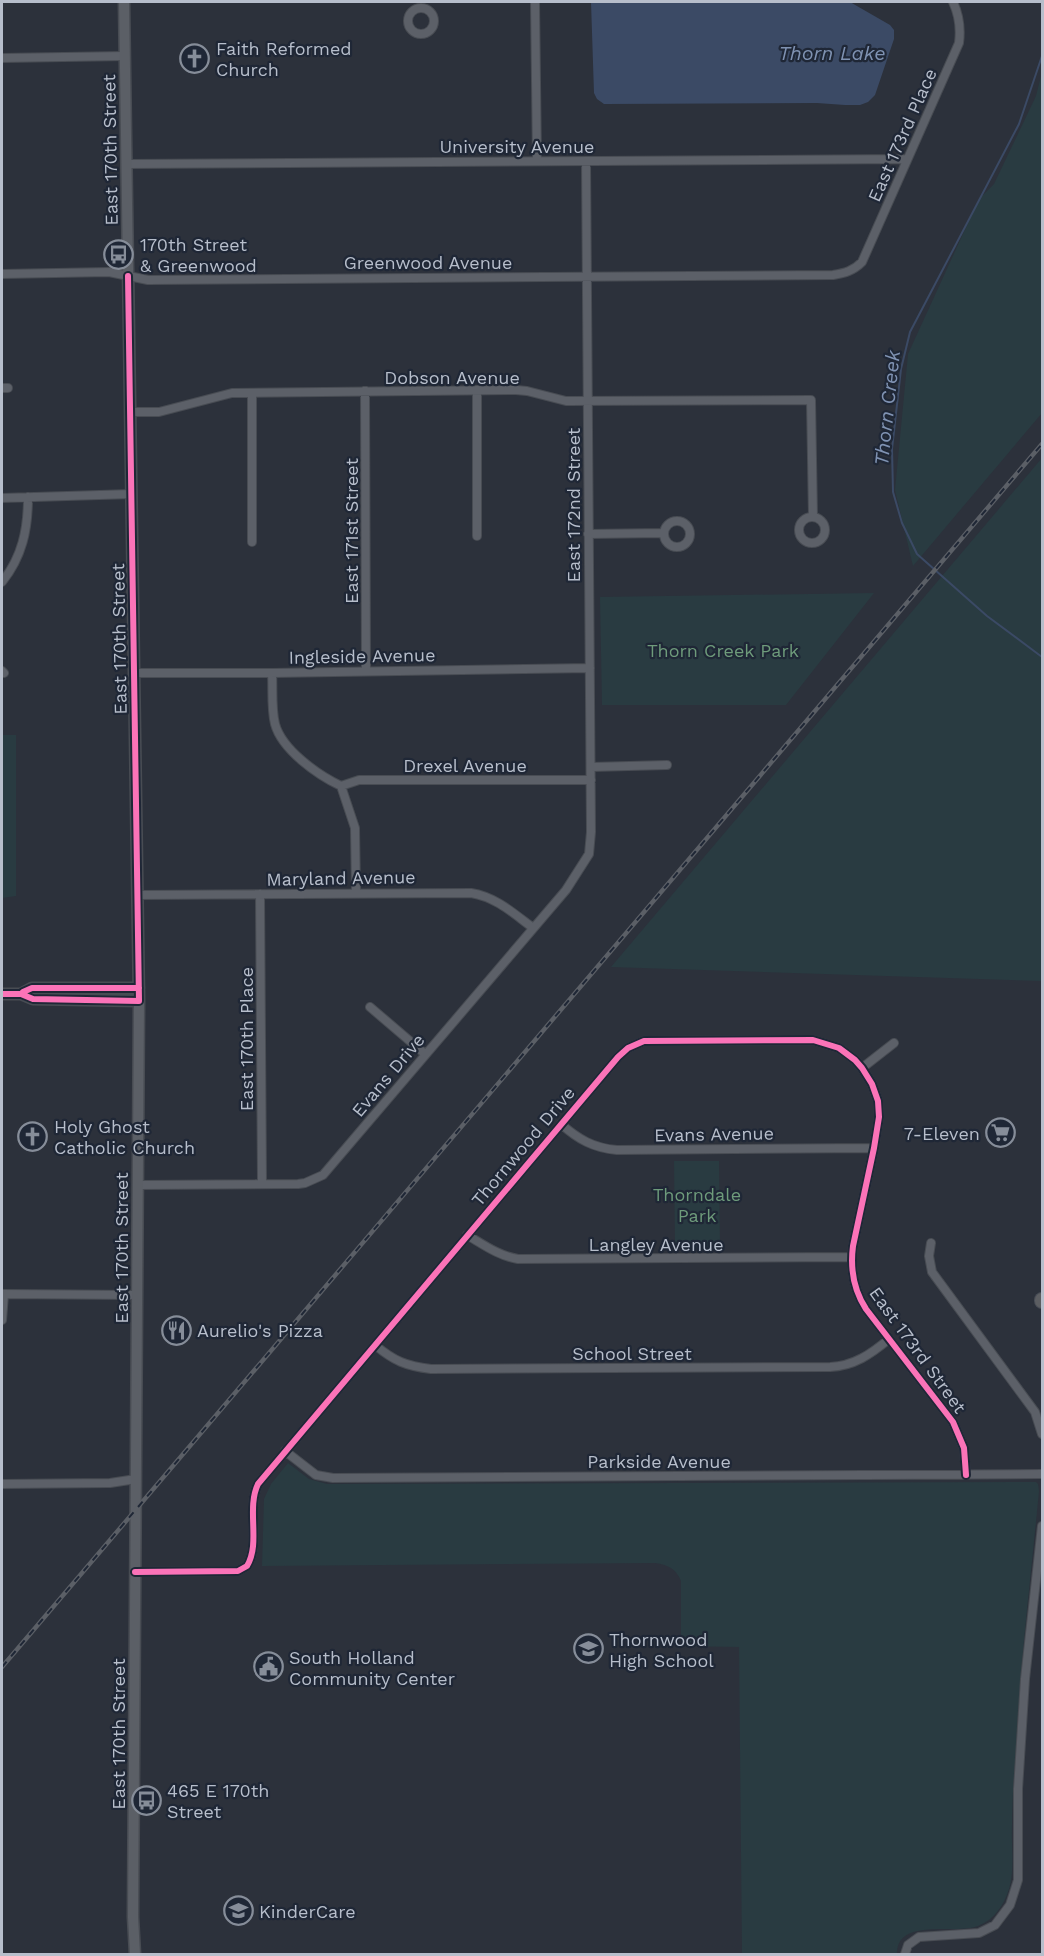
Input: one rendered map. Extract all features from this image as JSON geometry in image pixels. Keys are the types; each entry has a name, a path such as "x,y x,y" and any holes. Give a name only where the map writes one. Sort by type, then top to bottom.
{"street":[{"name":"East 170th Street","path":"124,2 139,988 133,1899 135,1954"},
{"path":"535,2 537,161"},
{"name":"East 173rd Place","path":"855,269 862,262 959,43 960,24 954,5"},
{"path":"2,58 124,56"},
{"name":"University Avenue","path":"126,164 907,159"},
{"name":"East 172nd Street","path":"586,161 591,848"},
{"name":"Greenwood Avenue","path":"2,274 110,272 148,280 833,275 855,269"},
{"path":"477,390 477,537"},
{"name":"Dobson Avenue","path":"130,412 159,412 224,394 252,393 477,390 527,391 558,400 587,401 811,400 813,517"},
{"name":"East 171st Street","path":"365,392 366,671"},
{"path":"252,393 252,543"},
{"path":"2,498 132,494"},
{"path":"2,582 21,552 27,529 28,498"},
{"path":"588,534 663,533"},
{"name":"Ingleside Avenue","path":"135,673 590,668"},
{"path":"272,673 273,716 281,737 312,768 341,786 355,828 356,892"},
{"path":"591,767 667,765"},
{"name":"Drexel Avenue","path":"341,786 359,780 591,780"},
{"name":"Evans Drive","path":"138,1185 305,1183 323,1174 566,890 581,869 591,848"},
{"name":"Maryland Avenue","path":"138,895 460,892 481,894 497,901 532,928"},
{"name":"East 170th Place","path":"260,894 262,1184"},
{"path":"21,994 32,988 139,988"},
{"path":"2,994 21,994 33,999 139,1001"},
{"path":"370,1007 425,1054"},
{"name":"Thornwood Drive","path":"285,1451 561,1124 623,1052 633,1045 644,1041 813,1040 838,1048 862,1068"},
{"path":"862,1068 894,1043"},
{"name":"East 173rd Street","path":"862,1068 872,1084 878,1101 879,1117 851,1257 853,1279 859,1298 953,1422 964,1448 966,1475"},
{"name":"Evans Avenue","path":"561,1124 585,1143 604,1149 617,1150 874,1148"},
{"name":"Langley Avenue","path":"467,1235 494,1252 518,1259 851,1257"},
{"path":"931,1243 929,1256 933,1272 1035,1412 1042,1434"},
{"path":"2,1320 3,1294 137,1295"},
{"name":"School Street","path":"375,1345 397,1361 431,1369 830,1367 856,1362 868,1356 889,1339"},
{"path":"135,1572 243,1569 252,1554 255,1490 285,1451"},
{"name":"Parkside Avenue","path":"285,1451 316,1475 333,1478 1042,1474"},
{"path":"2,1484 102,1484 136,1479"},
{"path":"905,1954 908,1945 919,1937 979,1933 995,1925 1010,1905 1018,1880 1018,1789 1025,1679 1042,1526"}],"green space":[{"path":"1042,72 1042,413 913,566 895,490 908,354 979,199 994,184 1036,96"},
{"path":"1042,458 1042,981 611,967"},
{"name":"Thorn Creek Park","path":"874,593 786,705 602,705 600,597"},
{"path":"2,735 16,735 16,896 2,898"},
{"name":"Thorndale Park","path":"674,1161 719,1161 720,1247 675,1247"},
{"path":"288,1463 309,1479 327,1484 1036,1482 1039,1491 1023,1652 1013,1788 1012,1874 1009,1889 1001,1906 994,1916 978,1926 916,1931 906,1935 899,1943 897,1954 742,1954 739,1647 681,1646 681,1581 677,1573 668,1566 655,1563 262,1566 264,1499 271,1484"}],"water":[{"name":"Thorn Lake","path":"591,2 850,2 890,25 894,30 894,39 875,95 868,102 860,105 817,103 604,104 597,99 594,93"}],"waterway":[{"name":"Thorn Creek","path":"1042,56 1019,124 910,332 901,369 892,449 893,492 902,523 917,554 987,616 1042,657"}],"railway":[{"path":"2,1667 1042,444"}],"cycle path":[{"path":"2,994 21,994 33,999 139,1001 128,276"},
{"path":"23,992 32,988 139,988"},
{"path":"135,1572 238,1571 247,1566 253,1547 253,1504 258,1484 618,1057 628,1048 644,1041 813,1040 839,1048 862,1068 872,1084 878,1101 879,1117 853,1246 852,1271 855,1286 866,1309 953,1422 964,1448 966,1475"}],"place":[{"name":"Faith Reformed Church","path":"195,58"},
{"name":"170th Street & Greenwood","path":"119,254"},
{"name":"7-Eleven","path":"1001,1133"},
{"name":"Holy Ghost Catholic Church","path":"33,1136"},
{"name":"Aurelio's Pizza","path":"176,1330"},
{"name":"Thornwood High School","path":"588,1649"},
{"name":"South Holland Community Center","path":"268,1667"},
{"name":"465 E 170th Street","path":"146,1800"},
{"name":"KinderCare","path":"238,1911"}]}
